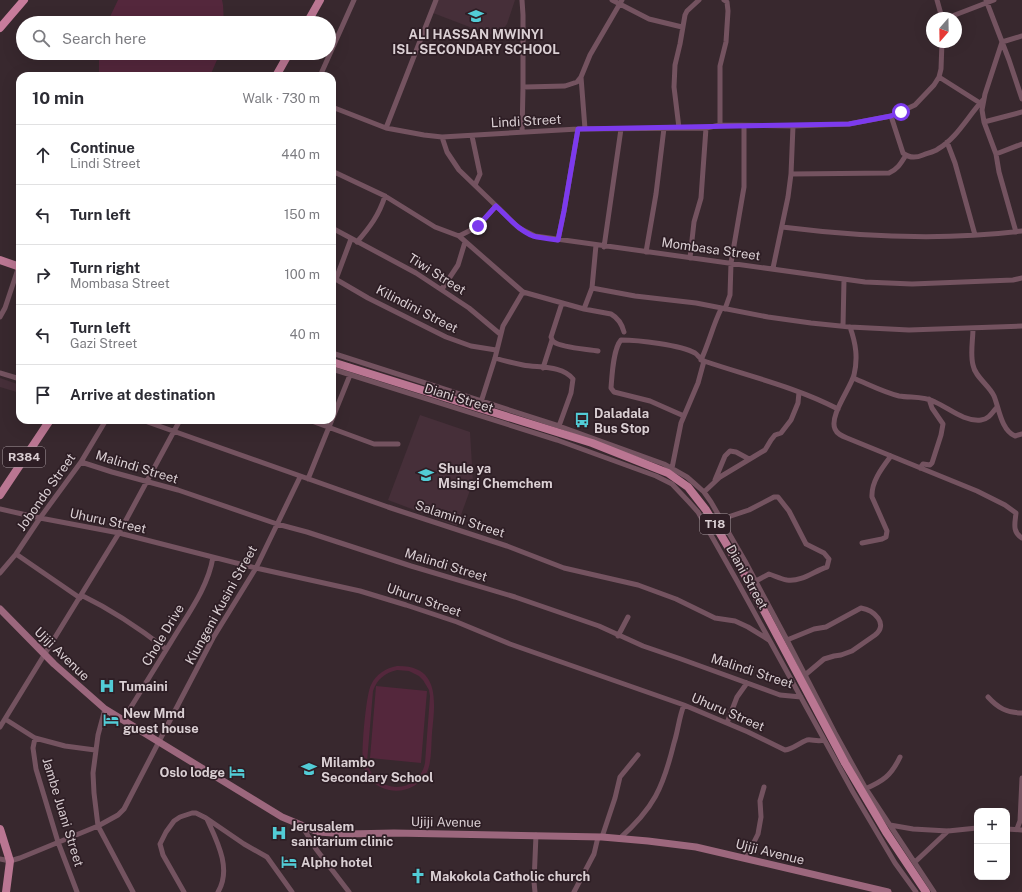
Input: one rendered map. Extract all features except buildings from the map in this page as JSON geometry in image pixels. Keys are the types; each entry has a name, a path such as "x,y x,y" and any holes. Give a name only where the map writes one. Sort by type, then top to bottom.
{"highway":[{"path":"0,28 24,0"}],"main road":[{"path":"311,16 320,0"},
{"path":"278,72 285,60"},
{"path":"0,260 16,265"},
{"name":"T18","path":"336,363 480,404 670,469 688,487 706,510 746,577 778,639 864,790 886,832 926,892"},
{"name":"R384","path":"0,495 47,424"},
{"name":"Ujiji Avenue","path":"0,609 71,680 105,710 282,817 318,832 348,834 394,833 600,837 683,845 746,858 888,892"},
{"path":"0,829 10,861 6,892"}],"street":[{"path":"336,40 354,0"},
{"path":"386,128 436,0"},
{"path":"522,0 522,132"},
{"path":"612,0 621,2 649,19 682,27"},
{"path":"679,128 674,87 675,65 682,36 682,27 687,11 699,0"},
{"path":"720,126 720,66 726,42 728,11 727,2 724,0"},
{"path":"937,0 940,12"},
{"path":"961,12 986,1 994,0"},
{"path":"986,1 1022,99"},
{"path":"584,129 581,77 590,55 621,2"},
{"path":"1002,42 1022,36"},
{"path":"1002,42 982,102 982,110 984,122 996,154 999,172 1016,232"},
{"path":"942,48 939,77 982,102"},
{"path":"322,72 327,60"},
{"path":"522,88 526,86 565,86 572,84 581,77"},
{"name":"Lindi Street","path":"336,109 386,128 442,137 578,129 706,128 720,126 849,124 891,116 915,105 934,85 939,77"},
{"path":"891,116 903,153 906,156 917,157 938,149 947,142 982,102"},
{"path":"984,122 1022,112"},
{"path":"670,469 684,416 698,383 702,361 714,325 730,295 731,263 744,187 744,126"},
{"path":"773,268 791,174 793,126"},
{"path":"646,252 656,194 664,128"},
{"path":"690,258 694,222 701,198 706,128"},
{"path":"558,240 578,129"},
{"path":"604,246 621,129"},
{"path":"472,136 480,174 475,185"},
{"name":"Mombasa Street","path":"442,137 447,152 459,170 519,228 535,236 865,282 912,284 1013,280 1022,278"},
{"path":"947,142 956,163 975,235"},
{"path":"996,154 1022,144"},
{"path":"791,174 889,173 899,166 906,156"},
{"path":"336,173 385,196 435,227 460,236 523,292 562,304 608,313 615,316 622,325 624,332"},
{"path":"357,242 380,212 385,196"},
{"path":"460,236 478,226 496,206"},
{"path":"782,227 831,233 885,237 975,235 1022,231"},
{"name":"Tiwi Street","path":"336,230 416,273 442,289 469,308 500,334"},
{"path":"336,273 351,239"},
{"path":"442,289 460,260 465,242"},
{"path":"584,309 592,288 596,245"},
{"path":"0,317 5,308 16,275"},
{"name":"Kilindini Street","path":"336,279 368,298 446,337 471,346 496,350"},
{"path":"843,326 844,280"},
{"path":"592,288 811,323 850,327 909,330 1022,326"},
{"path":"480,404 495,358 503,326 523,292"},
{"path":"542,368 562,304"},
{"path":"850,327 855,340 856,362 853,378 838,409 834,426 839,435 977,491 1014,511 1016,515 1014,529 1022,538"},
{"path":"973,328 973,368 993,394 996,407 1010,433 1015,436 1022,434"},
{"path":"552,340 570,347 598,351"},
{"path":"684,416 650,401 614,392 611,388 614,360 619,342 621,340 658,344 691,351 698,355 702,361 799,392 821,400 838,409"},
{"path":"336,354 480,404 559,426 670,469 687,477 704,492 756,581 788,640 864,790 890,825 934,892"},
{"path":"495,358 523,365 562,371 569,375 573,380 571,393 559,426"},
{"name":"Diani Street","path":"336,370 557,440 656,476 672,484 698,512 878,835 895,863 916,892"},
{"path":"0,373 16,378"},
{"path":"336,411 350,375"},
{"path":"853,378 898,396 929,399 960,415 979,420 988,417 996,407"},
{"path":"704,492 715,481 764,450 775,435 781,433 792,420 798,404 799,392"},
{"path":"920,468 924,464 931,465 943,424 932,408 929,399"},
{"name":"Jobondo Street","path":"0,573 16,554 81,462 104,424"},
{"name":"Salamini Street","path":"154,424 388,508 507,546 564,568 638,586 676,599 715,618 742,624 769,640"},
{"path":"0,727 119,533 178,424"},
{"path":"321,424 374,444 398,444"},
{"path":"308,479 331,424"},
{"path":"715,481 725,456 730,450 749,460"},
{"path":"862,543 886,537 886,531 872,494 878,475 891,456"},
{"name":"Malindi Street","path":"81,462 178,490 277,524 515,597 599,626 618,636 643,646 780,695 801,697"},
{"name":"Kiungeni Kusini Street","path":"10,861 98,826 124,810 214,638 256,568 300,477"},
{"path":"722,522 730,516 749,510 774,497 778,497 789,511 806,544 824,553 828,559 827,567 816,570 803,578 790,580 769,574 756,581"},
{"name":"Uhuru Street","path":"0,509 119,533 256,568 360,591 406,605 456,622 510,644 684,705 755,735 785,750 790,750 807,740 818,742 824,740"},
{"path":"16,554 81,596 103,606 129,622 166,649"},
{"name":"Chole Drive","path":"123,720 196,601 209,576 213,557"},
{"path":"788,640 814,629 826,627 861,608 871,612 880,620 882,628 875,635 852,651 824,659 805,675"},
{"path":"618,636 628,618"},
{"path":"727,723 737,697 747,683"},
{"path":"988,697 1003,710 1022,713"},
{"path":"619,839 643,816 661,788 684,705"},
{"path":"105,710 95,750 93,773 98,826 133,892"},
{"path":"5,719 35,738 59,745 95,750"},
{"name":"Jambe Juani Street","path":"35,738 33,748 36,769 58,842 77,892"},
{"path":"574,892 594,854 615,798 620,777 638,755"},
{"path":"864,790 882,781 889,775 900,757"},
{"path":"1019,830 1022,778"},
{"path":"746,858 758,834 761,817 760,801 764,787"},
{"path":"184,892 163,855 160,844 170,825 180,817 192,813 196,813 206,818 266,857 292,892"},
{"path":"206,818 215,837 223,861 222,880 218,892"},
{"path":"890,825 913,829 948,831 974,828"},
{"path":"302,826 316,849 349,892"},
{"path":"915,862 948,831"},
{"path":"535,892 536,835"},
{"path":"0,860 10,861"}],"shaded area":[{"path":"118,0 222,0 224,16 110,16"},
{"name":"ALI HASSAN MWINYI ISL. SECONDARY SCHOOL","path":"438,0 515,0 507,24 500,33 496,35 488,34 433,13"},
{"path":"99,60 217,60 212,72 99,72"},
{"path":"0,378 16,384 16,392 0,387"},
{"path":"420,415 470,432 473,482 457,526 388,500"},
{"path":"393,667 411,667 421,672 428,679 434,698 429,768 416,785 408,789 400,790 384,789 377,785 367,776 363,763 364,723 369,690 373,681 379,675 385,670","holes":["397,670 409,671 419,676 429,690 430,696 425,763 421,774 414,781 405,786 396,787 387,785 378,780 371,773 367,762 373,691 379,680 385,675"]},
{"path":"376,686 427,691 421,763 370,758"}],"place":[{"name":"ALI HASSAN MWINYI ISL. SECONDARY SCHOOL","path":"476,16"},
{"name":"Daladala Bus Stop","path":"582,420"},
{"name":"Shule ya Msingi Chemchem","path":"426,475"},
{"name":"Tumaini","path":"107,686"},
{"name":"New Mmd guest house","path":"111,720"},
{"name":"Milambo Secondary School","path":"309,769"},
{"name":"Oslo lodge","path":"237,772"},
{"name":"Jerusalem sanitarium clinic","path":"279,833"},
{"name":"Alpho hotel","path":"289,862"},
{"name":"Makokola Catholic church","path":"418,876"}],"route":[{"path":"478,226 496,206 519,228 527,233 558,240 578,129 706,128 720,126 849,124 891,116 901,112"}]}
